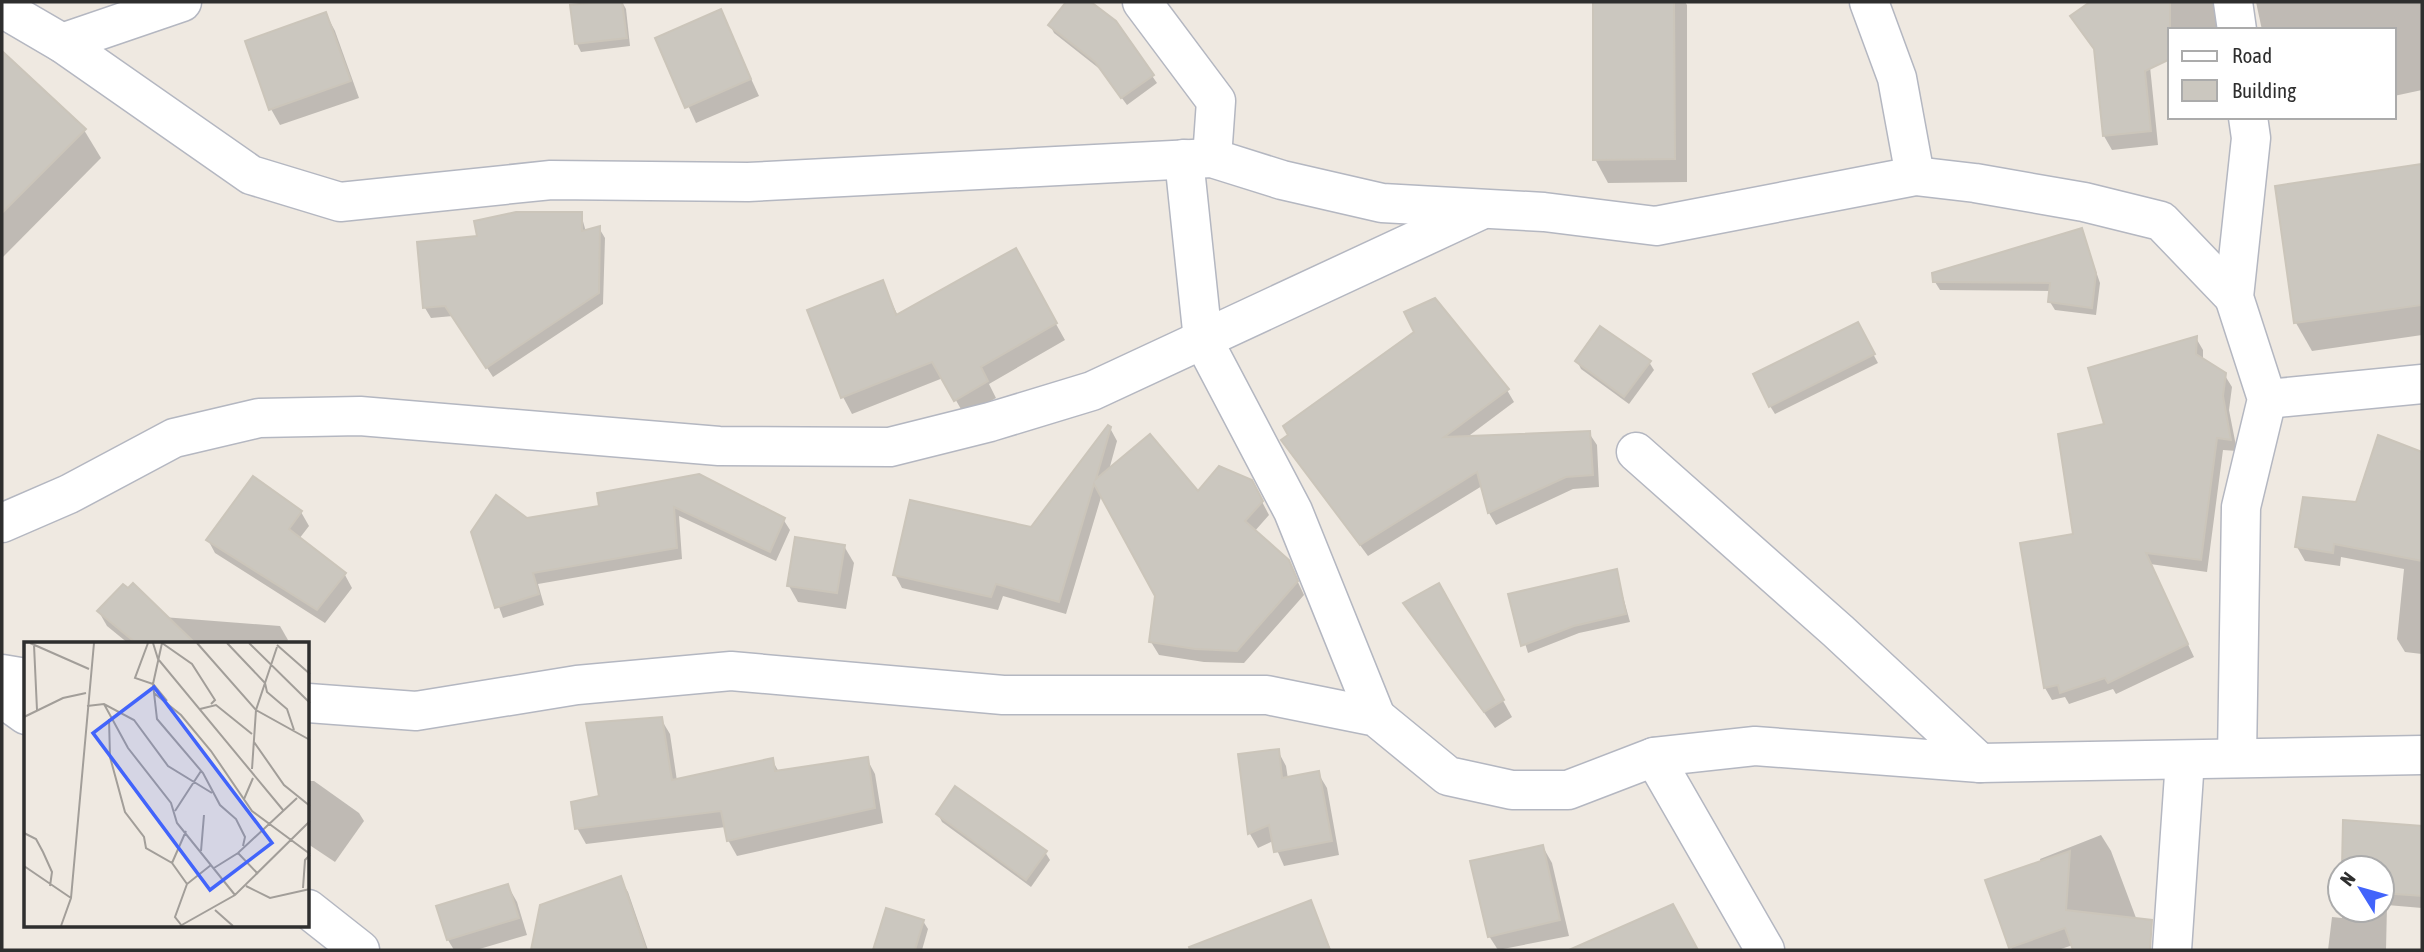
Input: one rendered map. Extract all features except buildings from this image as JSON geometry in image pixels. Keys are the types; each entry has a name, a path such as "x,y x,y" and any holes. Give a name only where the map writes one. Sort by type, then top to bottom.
{"street":[{"path":"62,43 182,2"},
{"path":"1142,2 1216,101 1198,158 1203,341 1293,511 1376,717"},
{"path":"1869,2 1897,78 1915,176"},
{"path":"2233,2 2237,28"},
{"path":"2,8 62,43 251,175 340,202 551,180 748,181 1198,158 1382,203 1480,211 1544,212 1656,226 1915,176 1975,183 2084,202 2161,221 2234,297"},
{"path":"2237,758 2241,507 2267,399 2234,297 2251,138 2248,119"},
{"path":"2,523 69,494 174,438 259,418 360,416 719,446 890,447 990,422 1092,391 1480,211"},
{"path":"2267,399 2422,384"},
{"path":"1636,452 1838,631 1980,763"},
{"path":"310,703 416,711 577,685 731,671 1003,695 1267,695 1376,717 1448,776 1512,790 1568,790 1654,757 1755,746 1980,763 2422,755"},
{"path":"2,674 24,678"},
{"path":"2,698 24,714"},
{"path":"1654,757 1765,950"},
{"path":"2172,950 2185,760"},
{"path":"310,911 360,950"}]}
